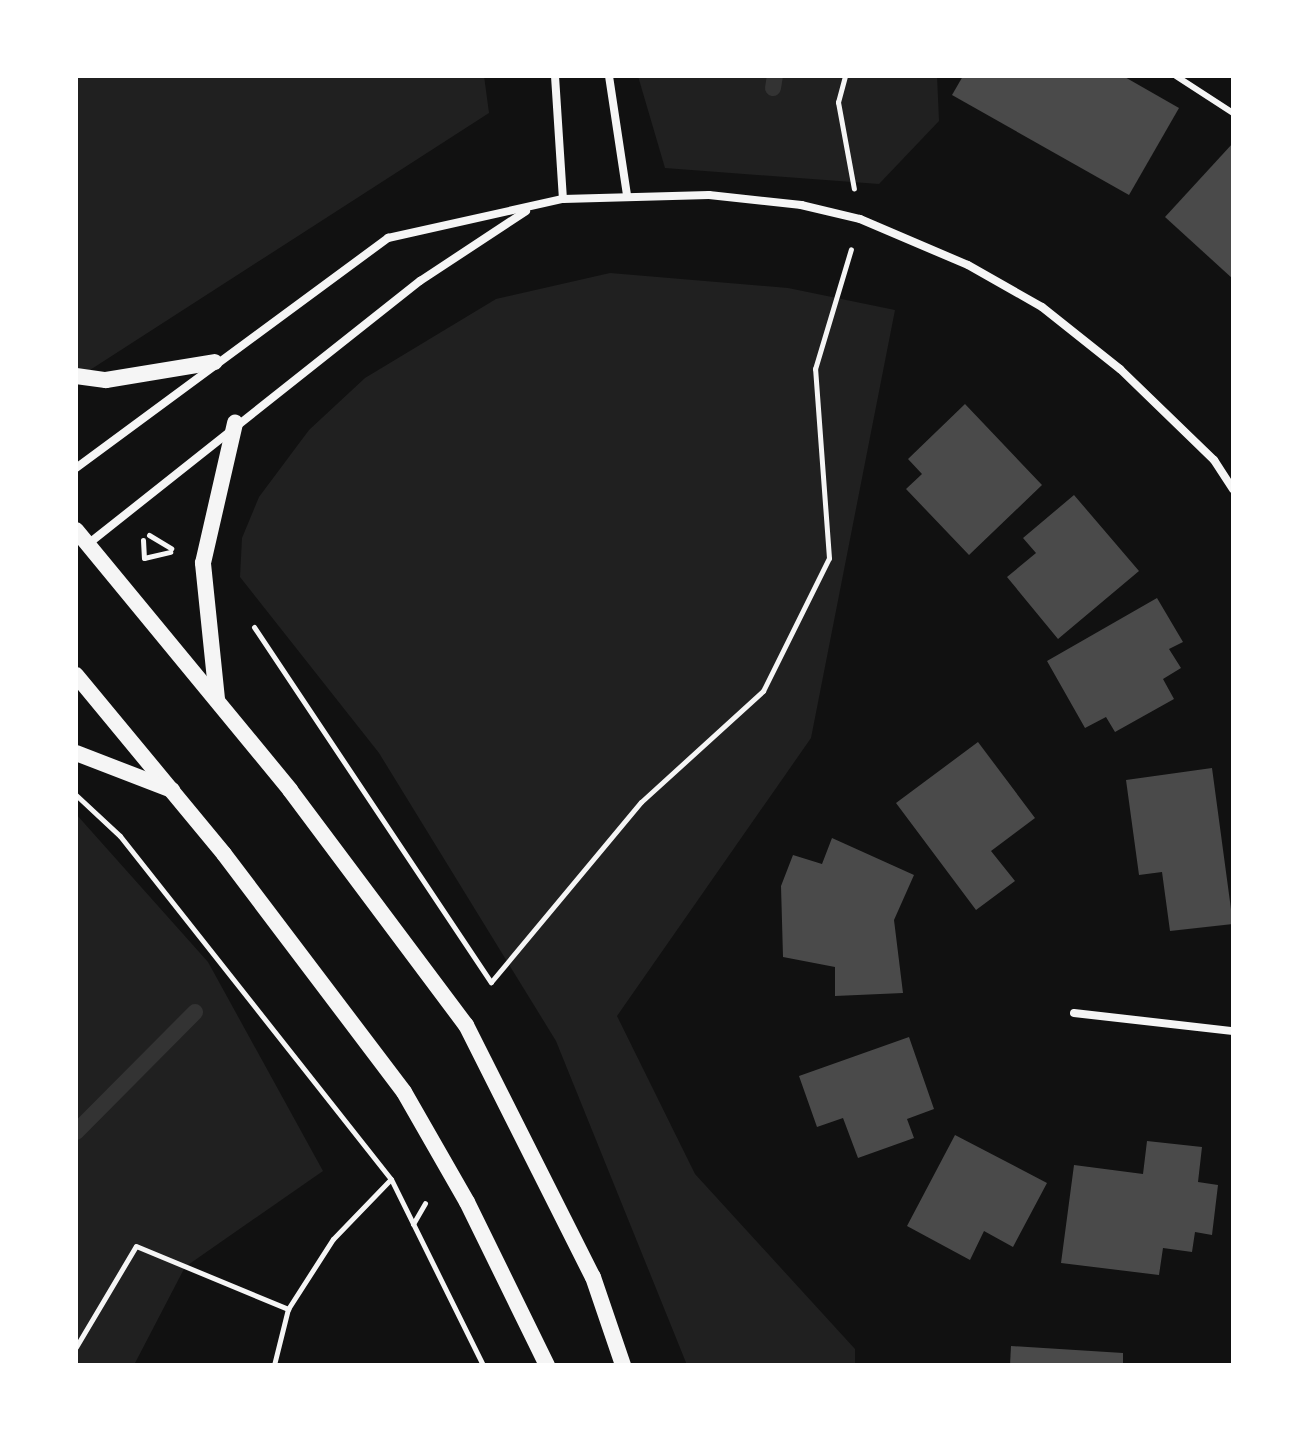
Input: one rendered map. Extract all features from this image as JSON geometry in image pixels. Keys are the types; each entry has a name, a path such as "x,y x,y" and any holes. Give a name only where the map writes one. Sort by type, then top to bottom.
{"main road":[{"path":"76,376 106,380 215,362"},
{"path":"217,700 203,563 235,423"},
{"path":"76,530 217,700 466,1025 593,1277 623,1365"},
{"path":"76,675 174,790 404,1092 467,1202 547,1365"},
{"path":"76,753 174,790"}],"street":[{"path":"555,76 563,199"},
{"path":"609,76 627,195"},
{"path":"76,468 215,362 388,238 530,209 563,199 627,195 786,203 860,219 955,258 1042,307 1120,369 1214,460 1233,489"},
{"path":"88,544 235,423 420,281 530,209"},
{"path":"1074,1013 1233,1031"}],"lane":[{"path":"1176,76 1233,113"}],"path":[{"path":"254,627 491,982 641,802 763,691 829,558 815,369 860,219 838,102 845,76"},
{"path":"142,531 175,551 165,553 144,558 142,531"},
{"path":"76,795 120,836 391,1179 483,1365"},
{"path":"274,1365 288,1309 333,1239 391,1179"},
{"path":"76,1347 136,1246 288,1309"}],"shaded area":[{"path":"76,76 484,76 489,113 76,379"},
{"path":"638,76 937,76 939,121 879,184 665,168"},
{"path":"610,273 788,288 895,310 811,738 617,1016 695,1174 855,1349 855,1365 687,1365 556,1041 379,753 240,577 242,538 259,497 309,430 365,378 496,299"},
{"path":"76,814 208,962 323,1171 185,1267 134,1365 76,1365"}],"building":[{"path":"963,76 1123,76 1179,108 1129,195 952,95"},
{"path":"1233,143 1233,279 1165,217"},
{"path":"965,404 1042,485 969,555 906,489 922,474 908,459"},
{"path":"1074,495 1139,571 1058,639 1007,577 1036,553 1023,538"},
{"path":"1157,598 1183,642 1169,649 1181,668 1163,679 1174,699 1115,732 1106,717 1085,728 1047,661"},
{"path":"978,742 1035,818 991,851 1015,881 976,910 896,803"},
{"path":"1212,768 1233,924 1170,931 1162,872 1139,875 1126,780"},
{"path":"832,838 914,875 894,920 903,993 835,996 835,967 783,957 781,886 793,855 822,864"},
{"path":"909,1037 934,1109 907,1119 914,1138 858,1158 843,1118 817,1127 799,1076"},
{"path":"955,1135 1047,1183 1013,1247 984,1231 970,1260 907,1226"},
{"path":"1147,1141 1202,1147 1198,1182 1218,1185 1212,1235 1195,1232 1192,1252 1163,1248 1159,1275 1061,1263 1074,1165 1143,1174"},
{"path":"1011,1346 1123,1353 1123,1365 1010,1365"}],"waterway":[{"path":"773,88 775,76"},
{"path":"76,1132 195,1012"}]}
